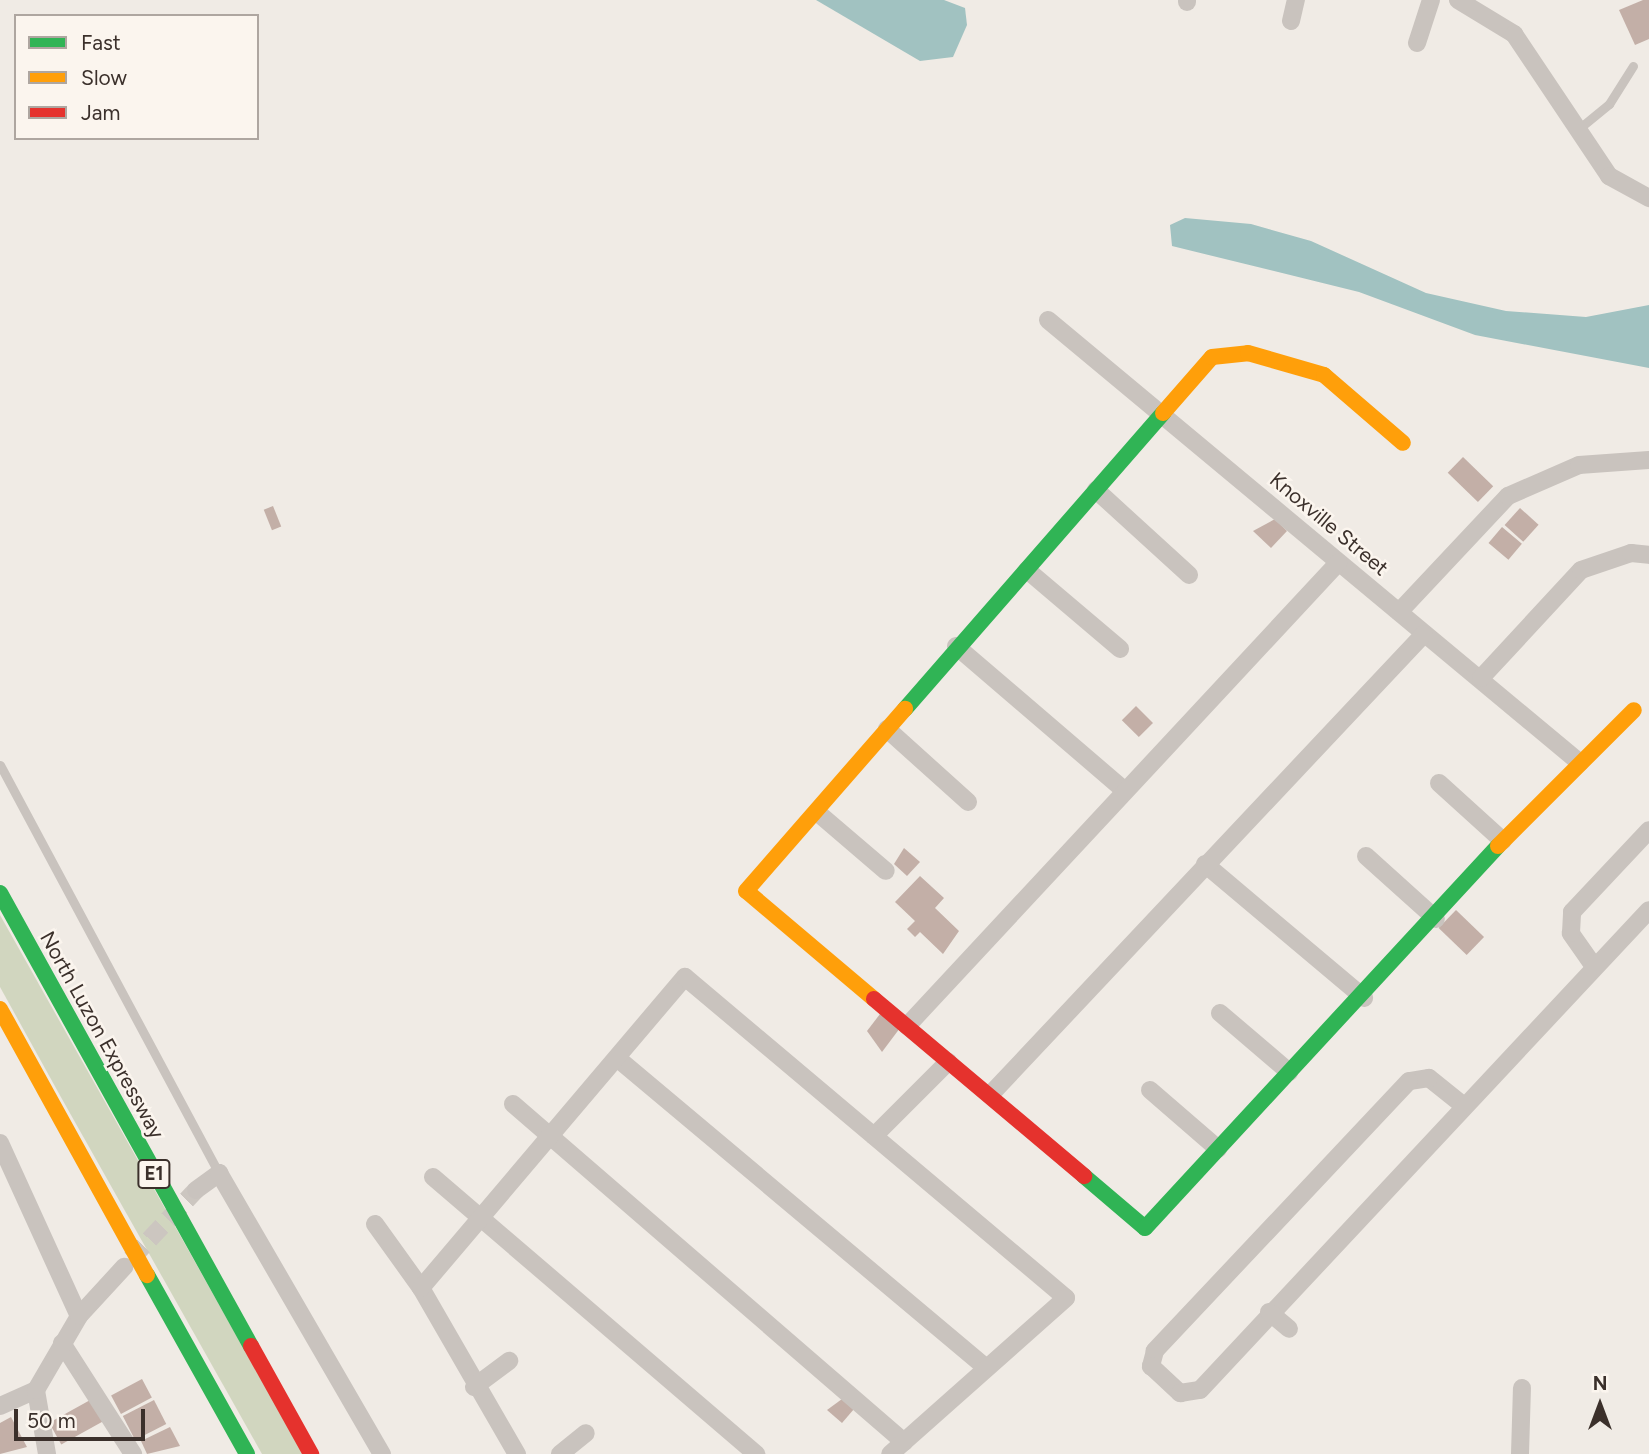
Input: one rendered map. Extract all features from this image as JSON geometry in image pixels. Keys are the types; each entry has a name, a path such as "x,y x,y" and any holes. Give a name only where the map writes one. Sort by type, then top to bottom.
{"main road":[{"path":"1403,443 1324,375 1230,351 1212,357 1160,410 1096,490 956,646 818,813 746,891 1145,1228 1289,1072 1364,998 1503,841 1634,710"},
{"name":"North Luzon Expressway","path":"0,893 312,1454"},
{"path":"0,1009 247,1454"}],"street":[{"path":"1292,21 1296,0"},
{"path":"1417,43 1431,0"},
{"path":"1458,0 1514,34 1575,132 1609,176 1649,198"},
{"name":"Knoxville Street","path":"1048,320 1160,410 1338,563 1481,678 1580,763"},
{"path":"1399,612 1508,496 1579,465 1649,460"},
{"path":"1096,490 1189,575"},
{"path":"1481,678 1581,570 1621,556 1649,555"},
{"path":"906,1026 1338,563"},
{"path":"1027,570 1120,649"},
{"path":"990,1096 1205,864 1424,634"},
{"path":"956,646 1124,790"},
{"path":"887,729 968,802"},
{"path":"1438,783 1503,841"},
{"path":"818,813 886,871"},
{"path":"1593,965 1571,933 1572,912 1649,830"},
{"path":"1366,856 1436,919"},
{"path":"1205,864 1364,998"},
{"path":"1464,1106 1429,1078 1409,1081 1155,1351 1151,1366 1180,1393 1200,1390 1269,1312 1464,1106 1593,965 1649,910"},
{"path":"421,1288 548,1134 685,977 1066,1298 897,1448 548,1134 513,1104"},
{"path":"1220,1013 1289,1072"},
{"path":"617,1058 986,1368"},
{"path":"874,1136 948,1062"},
{"path":"1150,1090 1218,1149"},
{"path":"0,1143 79,1315"},
{"path":"195,1190 219,1173 382,1454"},
{"path":"433,1177 745,1451"},
{"path":"374,1224 421,1288 474,1387 517,1454"},
{"path":"0,1406 36,1390 79,1315 124,1267"},
{"path":"1269,1312 1289,1329"},
{"path":"62,1343 133,1454"},
{"path":"474,1387 509,1361"},
{"path":"1520,1454 1522,1388"},
{"path":"36,1390 47,1454"},
{"path":"560,1454 586,1433"}],"lane":[{"path":"1575,132 1609,104 1633,66"},
{"path":"0,765 219,1173"}],"green space":[{"path":"0,915 303,1454 262,1454 62,1099 0,987"}],"water":[{"path":"816,0 944,0 965,8 967,25 953,57 920,61"},
{"path":"1185,218 1251,224 1311,241 1426,293 1506,311 1586,317 1649,305 1649,368 1475,335 1359,292 1172,246 1170,225"}],"building":[{"path":"1649,0 1649,39 1635,45 1619,10"},
{"path":"1463,457 1493,486 1478,502 1448,473"},
{"path":"273,506 281,526 272,530 264,510"},
{"path":"1520,508 1539,525 1523,542 1505,525"},
{"path":"1275,519 1287,531 1271,548 1253,531"},
{"path":"1502,527 1522,544 1508,560 1489,543"},
{"path":"1136,706 1153,723 1139,737 1122,720"},
{"path":"904,848 920,862 907,876 894,864"},
{"path":"920,876 944,898 935,908 959,931 943,954 920,932 915,937 907,929 915,921 895,902"},
{"path":"1456,910 1484,937 1467,955 1439,928"},
{"path":"880,1014 900,1028 882,1052 867,1031"},
{"path":"142,1379 152,1398 121,1414 111,1395"},
{"path":"92,1399 104,1421 61,1445 49,1423"},
{"path":"842,1399 854,1409 842,1423 827,1410"},
{"path":"154,1400 166,1424 135,1440 123,1416"},
{"path":"11,1417 27,1447 0,1454 0,1423"},
{"path":"170,1427 180,1446 147,1454 141,1441"}],"tunnel":[{"path":"131,1259 196,1190"}],"traffic: fast":[{"path":"905,709 1163,413"},
{"path":"1084,1176 1145,1228 1498,846"},
{"path":"0,893 251,1346"},
{"path":"147,1275 247,1454"}],"traffic: slow":[{"path":"1163,413 1212,357 1248,353 1324,375 1403,443"},
{"path":"874,999 746,891 905,709"},
{"path":"1498,846 1634,710"},
{"path":"0,1009 147,1275"}],"traffic: jam":[{"path":"874,999 1084,1176"},
{"path":"251,1346 311,1454"}]}
